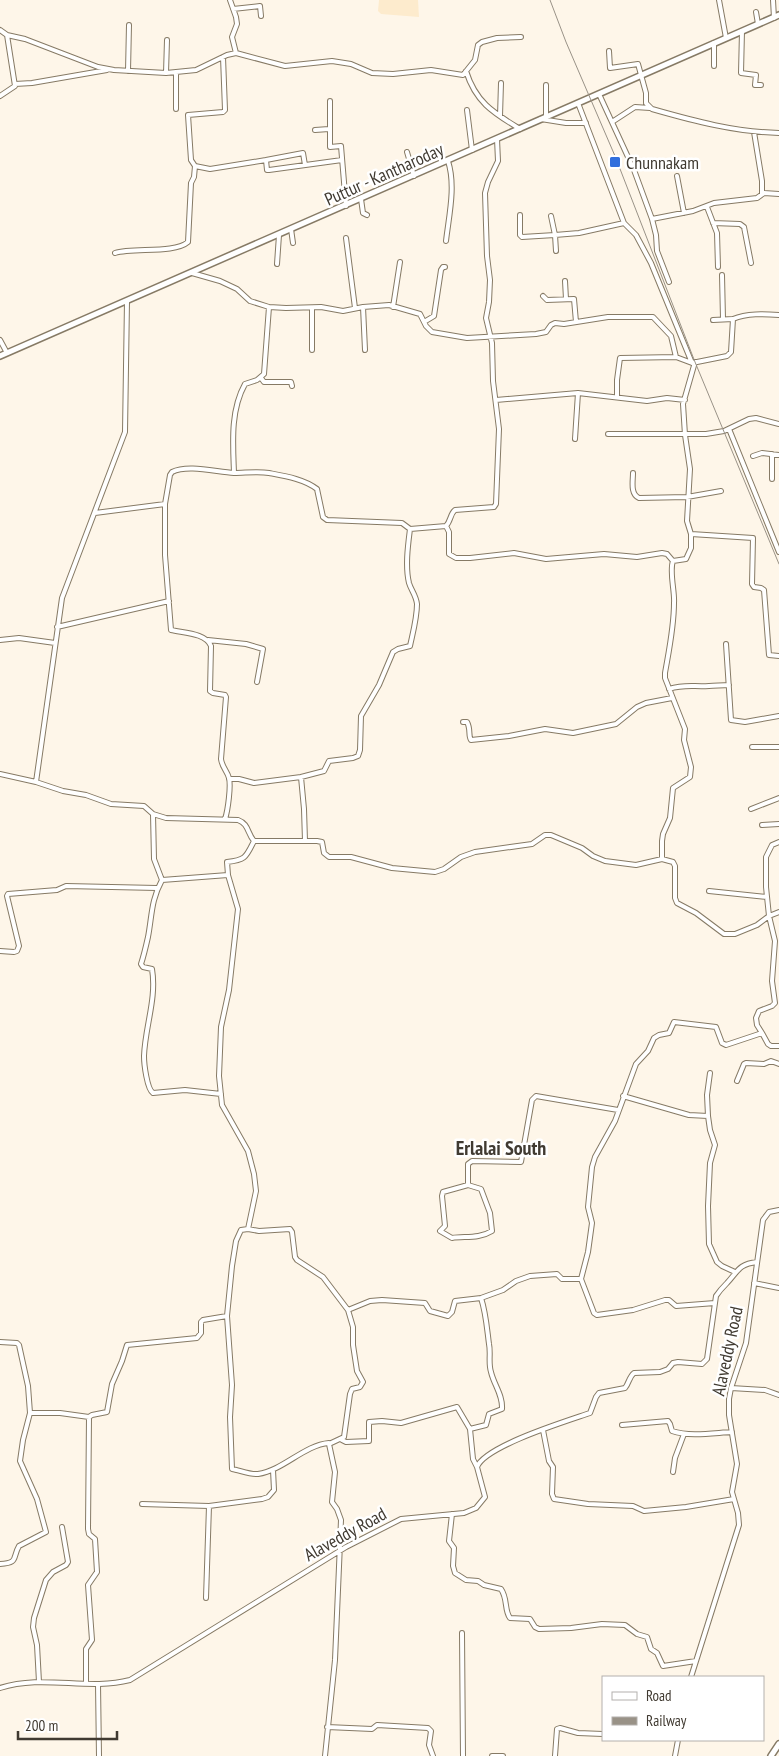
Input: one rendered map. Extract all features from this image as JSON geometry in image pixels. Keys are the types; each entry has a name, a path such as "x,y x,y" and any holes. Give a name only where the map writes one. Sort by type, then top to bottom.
{"main road":[{"name":"Puttur - Kantharoday","path":"0,356 776,16"},
{"path":"770,1756 777,1750 779,1744"}],"street":[{"path":"230,0 236,17 232,37 236,53"},
{"path":"719,0 726,38"},
{"path":"773,0 776,16"},
{"path":"234,9 260,6 261,16"},
{"path":"756,12 758,24"},
{"path":"128,71 129,25"},
{"path":"0,30 7,35 26,39 98,66 128,71 166,73 196,70 236,53 285,66 332,61 351,64 372,73 393,74 431,70 463,75 475,60 478,46 482,42 497,38 521,37"},
{"path":"742,31 741,73 756,75 755,84 761,85"},
{"path":"0,96 15,86 7,35"},
{"path":"166,73 167,40"},
{"path":"714,43 714,66"},
{"path":"609,51 610,68 638,64 646,93 646,103 652,109"},
{"path":"115,253 123,250 164,249 184,245 188,242 191,183 194,177 195,166 190,156 188,115 224,112 223,57"},
{"path":"15,84 32,83 110,69"},
{"path":"466,71 477,95 489,110 520,129"},
{"path":"176,72 176,109"},
{"path":"500,116 501,83"},
{"path":"546,85 544,118 566,123 586,123"},
{"path":"599,94 634,170 652,219 656,234 657,251 669,282"},
{"path":"330,101 330,147 340,146 346,206"},
{"path":"578,104 624,223 636,235 651,263 693,362 685,400 685,435 690,469 687,497 687,521 691,534 690,554 686,558 673,561"},
{"path":"612,122 635,107 644,106 729,129 779,133"},
{"path":"467,110 472,150"},
{"path":"315,130 330,129"},
{"path":"754,132 762,181 762,194"},
{"path":"257,682 263,649 246,644 208,640 201,636 172,630 165,555 165,504 170,475 175,470 184,469 234,473 267,472 309,483 317,489 323,517 327,520 402,523 410,529 446,526 450,522 452,512 455,510 494,507 496,504 498,429 490,336 486,318 490,302 490,280 487,256 485,193 498,161 497,139"},
{"path":"407,152 414,176"},
{"path":"195,166 216,168 303,153 305,165"},
{"path":"266,160 267,170 342,160"},
{"path":"446,241 451,188 451,168 448,161"},
{"path":"677,176 684,213"},
{"path":"652,219 684,213 707,207 714,203 757,198 764,192 779,194"},
{"path":"361,199 363,213 367,215"},
{"path":"707,207 717,233 718,267"},
{"path":"520,214 520,235 522,238 579,233 624,223"},
{"path":"551,216 556,251"},
{"path":"714,223 740,224 744,227 751,263"},
{"path":"291,229 293,243"},
{"path":"277,264 279,235"},
{"path":"346,238 355,308"},
{"path":"393,306 400,262"},
{"path":"424,322 434,316 441,270 443,267 446,267"},
{"path":"192,273 220,281 237,289 250,301 269,307 343,311 364,307 393,306 420,314 432,332 467,338 536,334 546,332 551,324 554,323 564,324 608,317 653,318 672,336 676,357"},
{"path":"722,275 723,319"},
{"path":"565,281 566,299"},
{"path":"543,296 547,300 574,299 576,322"},
{"path":"36,782 62,598 125,432 127,301"},
{"path":"234,473 233,431 237,405 245,384 261,378 264,374 269,307"},
{"path":"364,307 365,350"},
{"path":"312,308 312,350"},
{"path":"713,320 764,314 779,315"},
{"path":"617,397 616,380 620,358 676,357 693,362 730,354 732,352 733,319"},
{"path":"0,340 7,353"},
{"path":"261,378 264,382 291,382 292,386"},
{"path":"496,400 578,393 647,401 667,398 685,400"},
{"path":"574,439 578,393"},
{"path":"608,434 706,434 729,429 749,419 756,418 779,424"},
{"path":"729,429 779,552"},
{"path":"753,456 762,453 779,455"},
{"path":"772,454 772,479"},
{"path":"632,473 633,493 639,498 687,497 721,492"},
{"path":"95,514 165,504"},
{"path":"446,526 449,532 449,554 456,558 514,553 546,559 604,554 637,557 662,553 668,554 673,561"},
{"path":"230,779 254,783 301,777 324,771 329,760 358,756 360,750 360,716 379,686 394,652 410,646 416,618 416,604 415,594 408,577 410,529"},
{"path":"691,534 753,538 752,584 754,587 764,590 769,655 779,656"},
{"path":"662,859 663,834 670,818 673,788 690,777 691,768 684,740 685,729 664,672 674,605 671,565 673,561"},
{"path":"57,627 169,601"},
{"path":"0,640 19,638 55,643"},
{"path":"208,640 212,646 210,691 225,695 226,697 222,759 224,769 230,779 228,811 225,819"},
{"path":"726,644 730,713 733,721 745,722 779,716"},
{"path":"669,689 686,685 707,687 729,685"},
{"path":"463,722 467,722 469,726 469,738 471,740 509,736 545,729 573,733 616,724 637,707 646,703 672,698"},
{"path":"752,747 779,747"},
{"path":"0,774 36,782 63,792 86,795 111,804 144,806 153,814 166,818 238,820 244,822 254,841"},
{"path":"301,777 305,840"},
{"path":"751,809 779,798"},
{"path":"153,814 154,859 162,880"},
{"path":"762,824 779,824"},
{"path":"254,841 305,840 322,842 324,853 329,857 351,857 392,868 435,872 444,869 461,857 475,852 532,844 545,835 551,835 582,848 606,862 636,865 662,859 673,862 675,866 675,898 677,903 696,913 724,934 735,934 757,925 769,916 779,912"},
{"path":"248,1229 256,1191 254,1174 248,1151 222,1105 219,1076 221,1026 229,990 238,909 228,875 227,862 246,857 254,841"},
{"path":"779,842 772,845 766,857 769,916 777,947 772,981 775,1004 759,1011 757,1014 757,1025 768,1044 779,1046"},
{"path":"162,880 228,875"},
{"path":"162,880 157,888 152,904 148,937 141,964 143,967 152,969 154,978 144,1057 149,1089 153,1093 185,1090 221,1094"},
{"path":"0,951 14,952 17,951 19,946 8,894 56,890 66,886 157,888"},
{"path":"709,891 767,897"},
{"path":"715,1303 676,1306 669,1300 665,1300 633,1310 594,1314 581,1279 588,1252 592,1223 588,1207 592,1167 595,1157 615,1120 636,1064 648,1051 654,1038 669,1033 673,1023 716,1027 722,1043 726,1045 762,1033"},
{"path":"737,1081 746,1063 764,1064 771,1061 779,1064"},
{"path":"710,1072 707,1096 708,1116 715,1145 710,1163 709,1244 717,1262 736,1272"},
{"path":"468,1185 468,1164 472,1161 522,1162 532,1100 536,1096 618,1110"},
{"path":"623,1096 689,1115 708,1116"},
{"path":"468,1185 481,1188 490,1213 492,1231 470,1238 452,1238 440,1231 445,1226 443,1192 468,1185"},
{"name":"Alaveddy Road","path":"691,1676 722,1576 738,1532 739,1519 733,1485 737,1464 729,1415 731,1388 746,1343 763,1220 769,1212 779,1210"},
{"path":"342,1440 344,1438 350,1394 352,1389 360,1387 363,1382 357,1370 352,1345 353,1327 348,1310 323,1277 297,1260 290,1229 241,1230 236,1241 227,1316 232,1385 230,1417 232,1468 256,1474 273,1470 320,1444 342,1440 346,1442 370,1441 370,1422 401,1423 457,1407 470,1429 473,1459 478,1467"},
{"name":"Alaveddy Road","path":"0,1688 17,1682 114,1684 130,1680 346,1547 401,1519 464,1513 476,1508 485,1497 478,1467 479,1463 488,1454 508,1443 590,1413 596,1397 600,1393 625,1388 629,1384 630,1376 634,1372 660,1372 678,1362 702,1364 706,1359 715,1303 720,1289 741,1266 757,1262"},
{"path":"348,1310 370,1301 382,1300 425,1303 430,1311 448,1316 452,1312 455,1301 481,1298 503,1290 516,1281 530,1276 557,1274 562,1279 581,1279"},
{"path":"754,1283 779,1288"},
{"path":"470,1429 486,1425 488,1414 502,1409 502,1402 490,1370 490,1344 485,1310 481,1298"},
{"path":"30,1413 60,1413 89,1417 107,1412 112,1384 127,1345 197,1338 201,1333 201,1322 203,1320 227,1316"},
{"path":"0,1342 17,1342 19,1345 28,1386 30,1413 20,1461 37,1499 46,1532 19,1546 12,1562 0,1564"},
{"path":"731,1388 757,1389 779,1395"},
{"path":"86,1683 86,1649 92,1640 88,1585 97,1572 95,1539 88,1534 89,1417"},
{"path":"622,1425 668,1421 672,1431 684,1434 732,1432"},
{"path":"544,1430 549,1461 553,1467 552,1494 554,1499 588,1504 636,1506 644,1511 686,1507 734,1499"},
{"path":"673,1472 675,1458 684,1434"},
{"path":"325,1756 335,1660 338,1553 341,1520 332,1502 335,1472 329,1443"},
{"path":"142,1504 209,1506 268,1497 274,1490 273,1470"},
{"path":"206,1598 209,1506"},
{"path":"452,1514 449,1541 454,1548 453,1566 455,1573 466,1580 478,1581 484,1585 501,1589 505,1595 510,1618 530,1619 535,1628 539,1629 571,1628 602,1624 625,1625 637,1634 647,1637 651,1648 657,1653 663,1666 696,1661"},
{"path":"39,1682 37,1645 33,1627 34,1618 46,1580 53,1572 66,1566 68,1562 62,1527"},
{"path":"462,1632 463,1756"},
{"path":"98,1684 99,1756"},
{"path":"327,1727 372,1729 377,1725 428,1728 431,1731 429,1745 433,1756"},
{"path":"555,1756 557,1730 560,1728 578,1733 602,1734"},
{"path":"676,1756 678,1741"},
{"path":"492,1756 503,1756"}],"shaded area":[{"path":"379,0 418,0 419,17 381,14 378,11"}],"railway":[{"path":"550,0 615,156 695,362 779,564"}],"place":[{"name":"Chunnakam","path":"615,162"}],"district":[{"name":"Erlalai South","path":"501,1148"}]}
